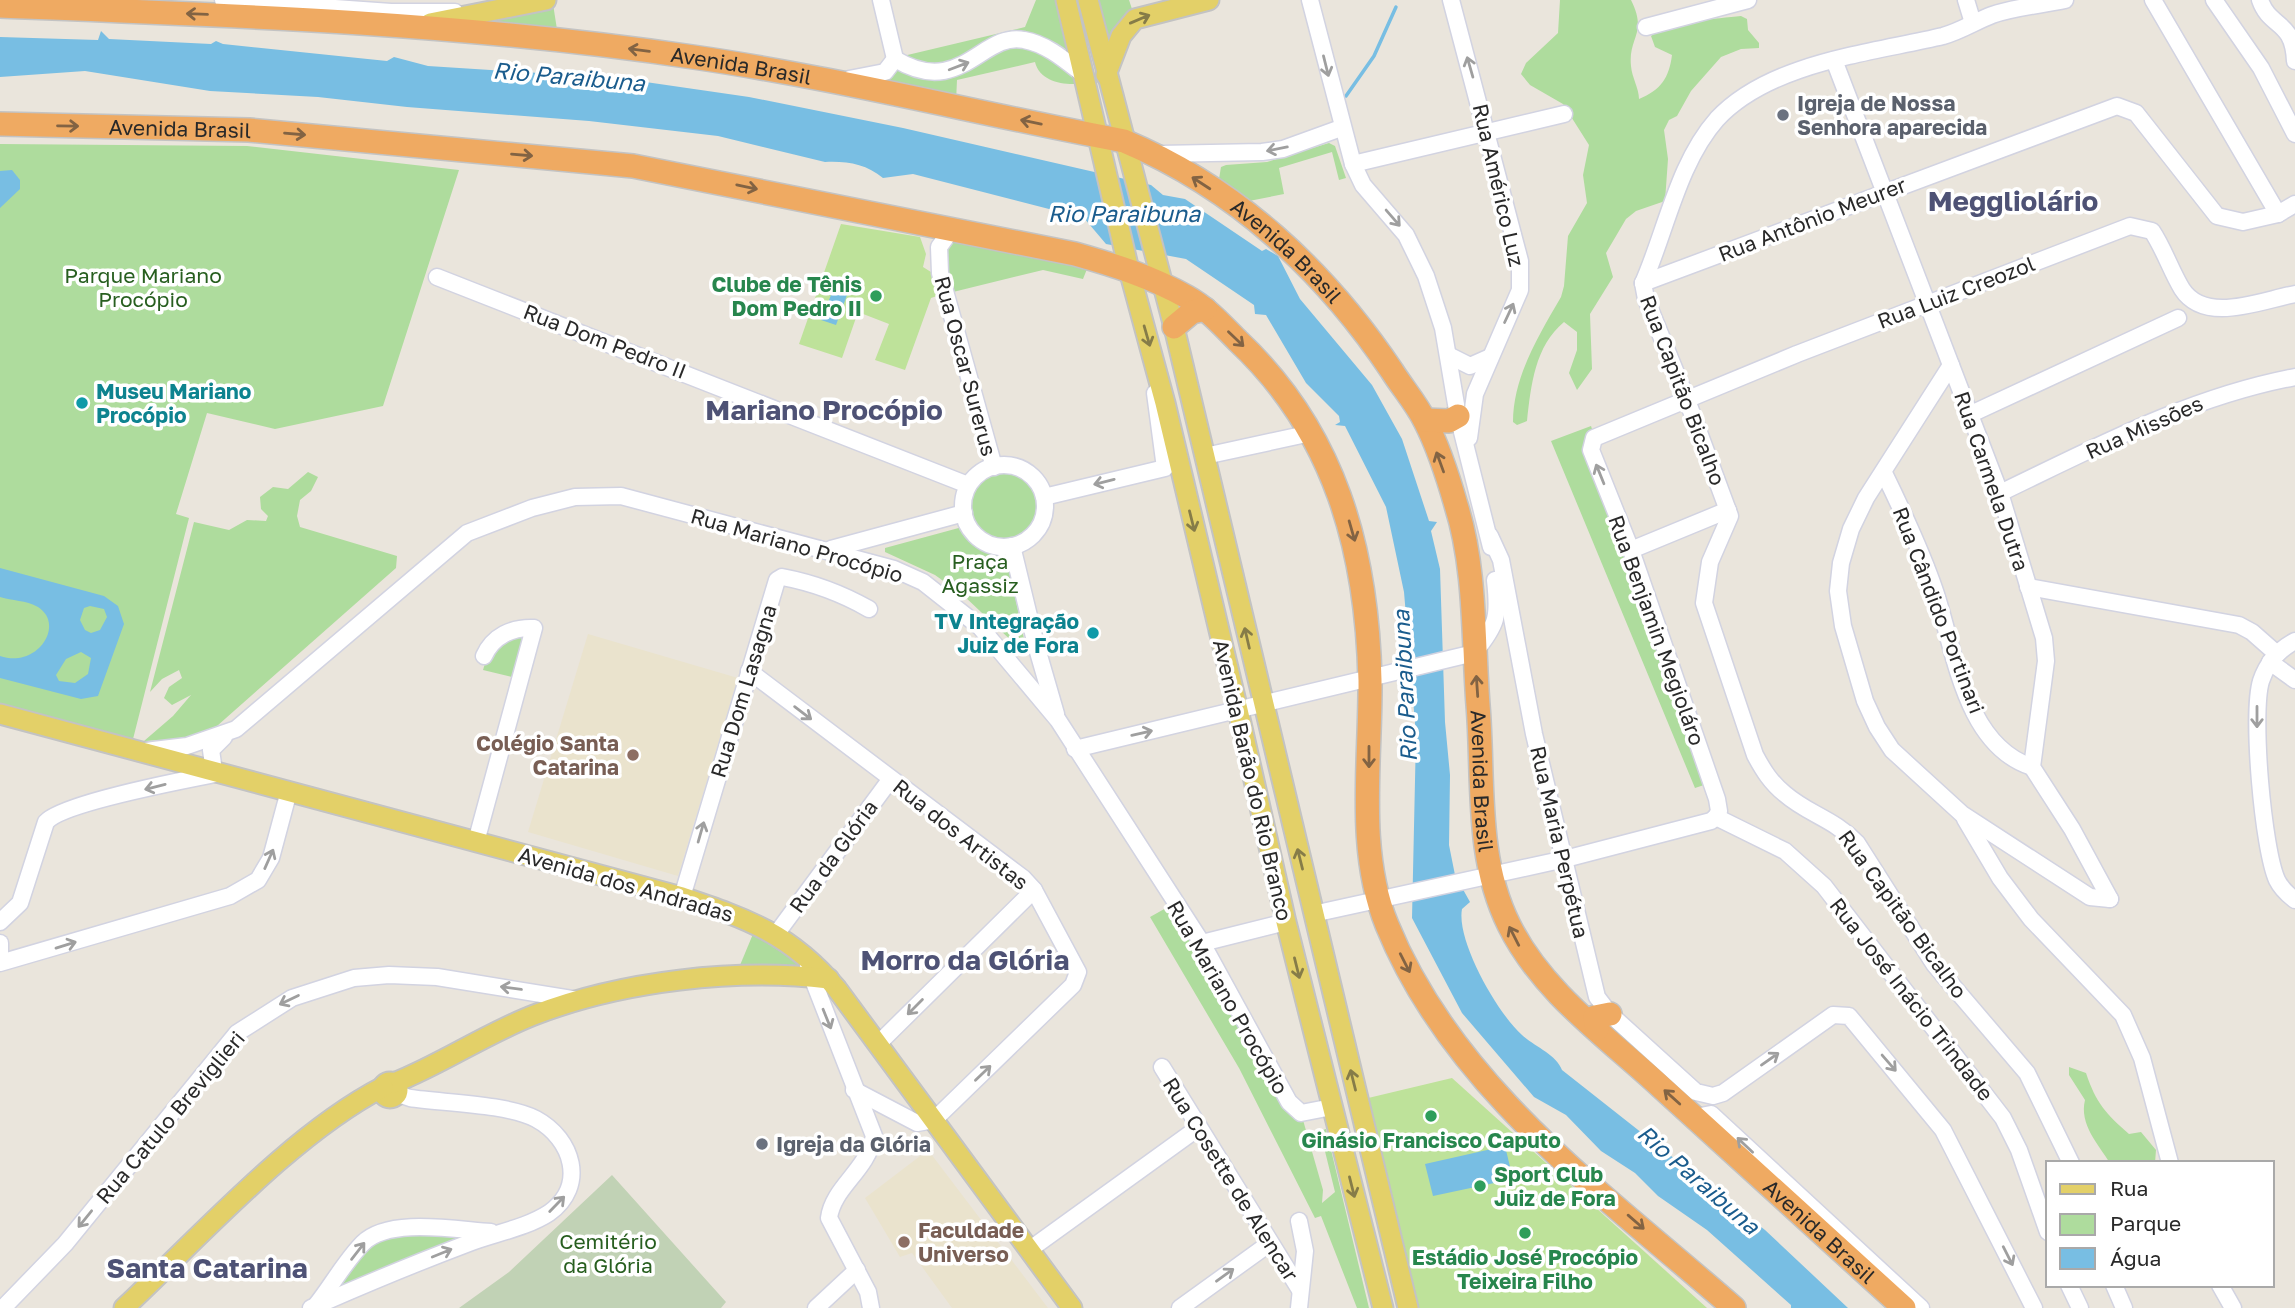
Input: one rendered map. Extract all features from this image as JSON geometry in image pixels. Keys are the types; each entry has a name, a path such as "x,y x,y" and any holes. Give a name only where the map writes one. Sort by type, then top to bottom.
{"highway":[{"name":"Avenida Brasil","path":"0,6 391,12 412,26 680,55 835,80 1099,144 1124,141 1153,153 1198,181 1284,241 1362,327 1424,420 1457,508 1471,594 1467,655 1482,811 1483,876 1523,952 1573,1008 1601,1014 1695,1117 1904,1308"},
{"name":"Avenida Brasil","path":"0,124 249,130 633,166 1075,254 1127,260 1159,276 1205,309 1258,359 1286,394 1311,433 1343,500 1356,544 1374,676 1369,829 1383,900 1425,1003 1467,1059 1564,1158 1734,1308"},
{"path":"1174,327 1192,312 1205,309"},
{"path":"1424,420 1449,421 1457,405"}],"main road":[{"path":"412,26 546,0"},
{"path":"1066,0 1099,144"},
{"path":"1088,0 1124,141"},
{"path":"1106,75 1121,36 1135,19 1209,0"},
{"name":"Avenida Barão do Rio Branco","path":"1124,141 1174,327 1408,1308"},
{"name":"Avenida Barão do Rio Branco","path":"1099,144 1238,710 1286,922 1383,1308"},
{"name":"Rua Mariano Procópio","path":"0,714 139,751 186,772 218,772"},
{"name":"Avenida dos Andradas","path":"218,772 682,897 777,933 804,955 820,978 878,1044 1072,1308"},
{"path":"124,1308 279,1162 328,1123 533,1016 578,1000 721,975 820,978"}],"street":[{"path":"223,0 391,12 489,12"},
{"path":"881,0 895,60"},
{"name":"Rua Maria Perpétua","path":"1310,0 1341,128 1353,164 1363,185 1397,222 1411,244 1436,302 1457,405 1490,537 1497,619 1494,629 1467,655"},
{"name":"Rua Américo Luz","path":"1451,0 1520,261 1520,290 1488,358 1475,394 1468,447"},
{"path":"1646,27 1748,0"},
{"path":"1966,0 1973,23"},
{"path":"1643,283 1693,157 1717,119 1763,86 1834,60 1946,35 1995,14 2065,0"},
{"path":"2153,0 2278,214"},
{"path":"2214,0 2260,68 2295,134"},
{"path":"2260,0 2263,8 2292,36 2295,61"},
{"path":"895,60 915,69 933,72 953,69 999,44 1022,39 1046,48 1084,75"},
{"path":"835,80 876,76 885,72 895,60"},
{"name":"Rua Carmela Dutra","path":"1834,60 2000,494 2044,638 2046,662 2032,767"},
{"name":"Rua Antônio Meurer","path":"1643,283 2117,106 2136,113 2217,216 2243,222 2278,214 2295,204"},
{"path":"1353,164 1564,114"},
{"path":"1153,153 1262,152 1283,149 1341,128"},
{"name":"Rua Luiz Creozol","path":"1591,443 1601,432 2130,226 2152,231 2182,289 2197,304 2223,308 2295,294"},
{"name":"Rua Oscar Surerus","path":"952,229 939,247 940,273 994,467"},
{"name":"Rua Dom Pedro II","path":"437,277 968,485"},
{"name":"Rua Capitão Bicalho","path":"1643,283 1646,299 1728,509 1729,523 1710,562 1704,603 1755,755 1768,779 1787,796 1841,826 1857,843 1934,964 2027,1073 2070,1161"},
{"path":"1971,415 2178,318"},
{"path":"1448,355 1470,366 1488,358"},
{"path":"1951,365 1851,529 1841,563 1838,591 1843,626 1866,701 1877,727 1892,750 1962,814 2090,897 2110,899 2073,829 2032,767"},
{"path":"1044,497 1165,468 1154,396 1157,374"},
{"name":"Rua Missões","path":"2000,494 2174,411 2215,396 2295,377"},
{"path":"1457,405 1465,388 1475,394"},
{"path":"1205,456 1311,433"},
{"name":"Rua Benjamin Megioláro","path":"1591,443 1591,450 1631,550 1717,799 1719,811 1716,817"},
{"path":"1004,466 1025,471 1034,478 1044,497 1041,524 1029,538 1012,546 991,545 978,537 968,526 964,513 968,485 982,472 994,467 1004,466"},
{"name":"Rua Cândido Portinari","path":"1884,473 1914,533 1960,676 1977,716 1997,749 2014,761 2032,767"},
{"name":"Rua Mariano Procópio","path":"139,751 187,746 228,733 251,718 310,663 467,533 532,508 575,497 621,496 894,569 923,582 980,627 1058,720 1202,943 1289,1102 1301,1113 1332,1107"},
{"path":"1631,550 1728,509"},
{"path":"830,550 964,513"},
{"path":"881,535 873,547 874,552 877,558 894,569"},
{"name":"Rua Maria Perpétua","path":"1490,537 1501,560 1516,649 1601,1014"},
{"path":"1012,546 1036,645 1058,720"},
{"name":"Rua Dom Lasagna","path":"682,897 777,580 782,577 839,592 869,609"},
{"path":"2028,587 2239,625 2252,632 2295,680"},
{"path":"476,842 534,628 504,634 488,647 484,656"},
{"path":"2295,641 2273,658 2258,698 2257,747 2271,859 2277,880 2295,900"},
{"path":"1001,650 1016,658 1025,658 1032,653 1036,645"},
{"path":"1075,749 1467,655"},
{"name":"Rua dos Artistas","path":"748,671 890,780 1008,865 1034,890 1075,965 1077,979 934,1120"},
{"path":"218,772 211,750 228,733"},
{"path":"0,922 20,903 46,822 50,817 186,772"},
{"name":"Rua da Glória","path":"777,933 890,780"},
{"path":"0,963 230,896 258,880 271,858 289,791"},
{"path":"1962,814 2000,878 2031,919 2123,1015 2143,1058 2169,1161"},
{"path":"1314,914 1565,859 1711,821 1716,817"},
{"name":"Rua José Inácio Trindade","path":"1716,817 1795,858 1842,906 2007,1125 2046,1227"},
{"path":"878,1044 1034,890"},
{"path":"1202,943 1286,922"},
{"path":"0,943 0,956"},
{"name":"Rua Catulo Breviglieri","path":"3,1308 65,1244 237,1033 292,998 354,978 388,975 437,977 578,1000"},
{"path":"820,978 854,1090 871,1123 874,1136 870,1155 831,1206 829,1218 868,1292 871,1308"},
{"path":"1601,1014 1696,1092 1713,1096 1833,1015 1843,1013 1849,1016 1943,1130 2034,1308"},
{"name":"Rua Cosette de Alencar","path":"1161,1067 1300,1290"},
{"path":"314,1307 497,1232 534,1222 567,1194 574,1173 570,1152 557,1134 535,1118 506,1110 432,1101 392,1090"},
{"path":"854,1090 917,1123 934,1120"},
{"path":"1695,1117 1711,1114 1921,1308"},
{"path":"1030,1250 1198,1128"},
{"path":"1299,1221 1305,1251 1299,1308"},
{"path":"314,1307 363,1243 379,1231 398,1228 497,1232"},
{"path":"1180,1308 1270,1243"},
{"path":"1282,1260 1305,1251"},
{"path":"816,1308 857,1270"},
{"path":"2070,1287 2080,1308"},
{"path":"2115,1287 2124,1308"},
{"path":"2221,1287 2233,1308"}],"shaded area":[{"name":"Colégio Santa Catarina","path":"588,634 738,678 678,876 528,832"},
{"path":"928,1150 1048,1308 952,1308 912,1253 900,1257 865,1198"}],"green space":[{"path":"1036,0 1064,0 1082,72 1022,38 933,71 899,57 1025,27"},
{"path":"1089,0 1129,0 1135,18 1106,72"},
{"path":"1560,0 1631,0 1636,11 1638,28 1632,48 1631,66 1639,99 1653,92 1663,82 1669,70 1672,55 1655,47 1651,36 1659,31 1694,21 1741,16 1747,19 1748,30 1759,43 1759,48 1741,49 1721,57 1691,91 1677,116 1669,120 1664,130 1668,159 1665,201 1636,211 1626,219 1606,253 1613,277 1590,314 1592,369 1577,390 1569,373 1577,350 1577,332 1564,322 1554,332 1541,354 1533,380 1527,421 1517,425 1513,422 1514,405 1522,373 1536,341 1561,297 1568,236 1587,203 1583,175 1589,145 1563,104 1530,85 1521,74 1526,63 1558,33"},
{"path":"553,4 558,36 458,26"},
{"path":"1034,44 1085,83 1055,82 1042,75 1035,62 957,80 956,102 843,81 892,67 934,73 999,45"},
{"path":"1329,143 1335,146 1346,178 1339,180 1332,152 1279,168 1284,194 1249,201 1219,179 1221,167 1226,165 1267,162"},
{"name":"Parque Mariano Procópio","path":"0,144 247,146 459,170 383,406 275,429 207,413 176,514 189,518 132,743 0,706"},
{"name":"Clube de Tênis Dom Pedro II","path":"841,224 920,237 926,254 923,267 931,272 940,295 931,298 905,370 875,360 889,324 858,312 842,358 799,344"},
{"path":"953,235 1087,269 1083,279 1043,270 949,293 943,243"},
{"path":"1591,426 1593,432 1585,438 1585,448 1707,784 1695,788 1551,441"},
{"name":"Praça Agassiz","path":"1010,463 1032,475 1046,494 1049,505 1049,516 1035,538 1006,553 1025,644 1020,649 963,595 935,575 885,552 885,548 966,526 977,539 968,526 964,513 966,490 983,472"},
{"path":"308,472 318,477 311,491 300,500 297,516 300,527 397,556 396,568 217,726 182,739 144,741 173,716 191,695 172,705 164,698 169,687 182,678 179,670 162,679 150,692 194,522 229,530 247,520 266,521 268,516 261,509 260,497 273,487 288,489"},
{"path":"525,631 512,677 483,670 490,648"},
{"path":"1175,903 1301,1113 1323,1190 1322,1203 1335,1192 1320,1131 1326,1129 1369,1308 1357,1308 1321,1216 1315,1218 1239,1068 1150,917"},
{"path":"753,934 798,963 799,968 738,970"},
{"path":"2069,1067 2086,1073 2098,1100 2108,1114 2129,1134 2141,1132 2156,1150 2155,1161 2109,1161 2087,1125 2085,1100 2069,1075"},
{"name":"Sport Club Juiz de Fora","path":"1452,1078 1707,1308 1419,1308 1364,1099"},
{"name":"Cemitério da Glória","path":"612,1175 726,1302 721,1308 459,1308 509,1272"},
{"path":"397,1232 478,1235 328,1295 366,1245"}],"water":[{"name":"Rio Paraibuna","path":"101,31 109,39 211,44 216,41 223,44 387,61 394,57 428,66 618,78 749,97 903,128 1151,185 1163,195 1185,199 1262,251 1266,249 1278,256 1300,299 1372,385 1402,439 1429,521 1437,522 1431,531 1440,569 1445,722 1450,775 1449,845 1455,875 1470,902 1462,909 1462,923 1465,939 1481,976 1502,1011 1522,1035 1550,1055 1562,1070 1765,1230 1848,1308 1791,1308 1791,1305 1707,1230 1658,1196 1635,1173 1601,1151 1566,1115 1534,1097 1462,1013 1412,918 1416,735 1404,592 1386,507 1345,426 1335,425 1340,422 1339,416 1306,383 1266,315 1255,314 1254,305 1186,259 1106,244 1084,218 913,174 883,178 856,164 825,162 718,136 589,121 407,107 318,97 210,91 85,71 0,77 0,37 98,40"},
{"path":"12,170 20,180 20,189 0,208 0,171"},
{"path":"833,290 847,295 836,325 821,320"},
{"path":"0,568 104,596 118,606 124,624 98,696 81,699 0,678 0,656 13,658 36,651 48,634 49,624 46,615 38,607 0,597","holes":["90,606 104,609 107,617 100,630 91,633 85,630 80,620 84,608","81,652 91,658 88,674 75,683 59,681 56,675 66,659"]},
{"path":"1505,1146 1513,1179 1433,1196 1425,1164"}],"waterway":[{"path":"1346,96 1374,56 1396,7"}],"place":[{"name":"Igreja de Nossa Senhora aparecida","path":"1783,115"},
{"name":"Clube de Tênis Dom Pedro II","path":"876,296"},
{"name":"Museu Mariano Procópio","path":"82,403"},
{"name":"TV Integração Juiz de Fora","path":"1093,633"},
{"name":"Colégio Santa Catarina","path":"633,755"},
{"name":"Ginásio Francisco Caputo","path":"1431,1116"},
{"name":"Igreja da Glória","path":"762,1144"},
{"name":"Sport Club Juiz de Fora","path":"1480,1186"},
{"name":"Estádio José Procópio Teixeira Filho","path":"1525,1233"},
{"name":"Faculdade Universo","path":"904,1242"}],"district":[{"name":"Meggliolário","path":"2013,200"},
{"name":"Mariano Procópio","path":"824,409"},
{"name":"Morro da Glória","path":"965,959"},
{"name":"Santa Catarina","path":"207,1267"}]}
